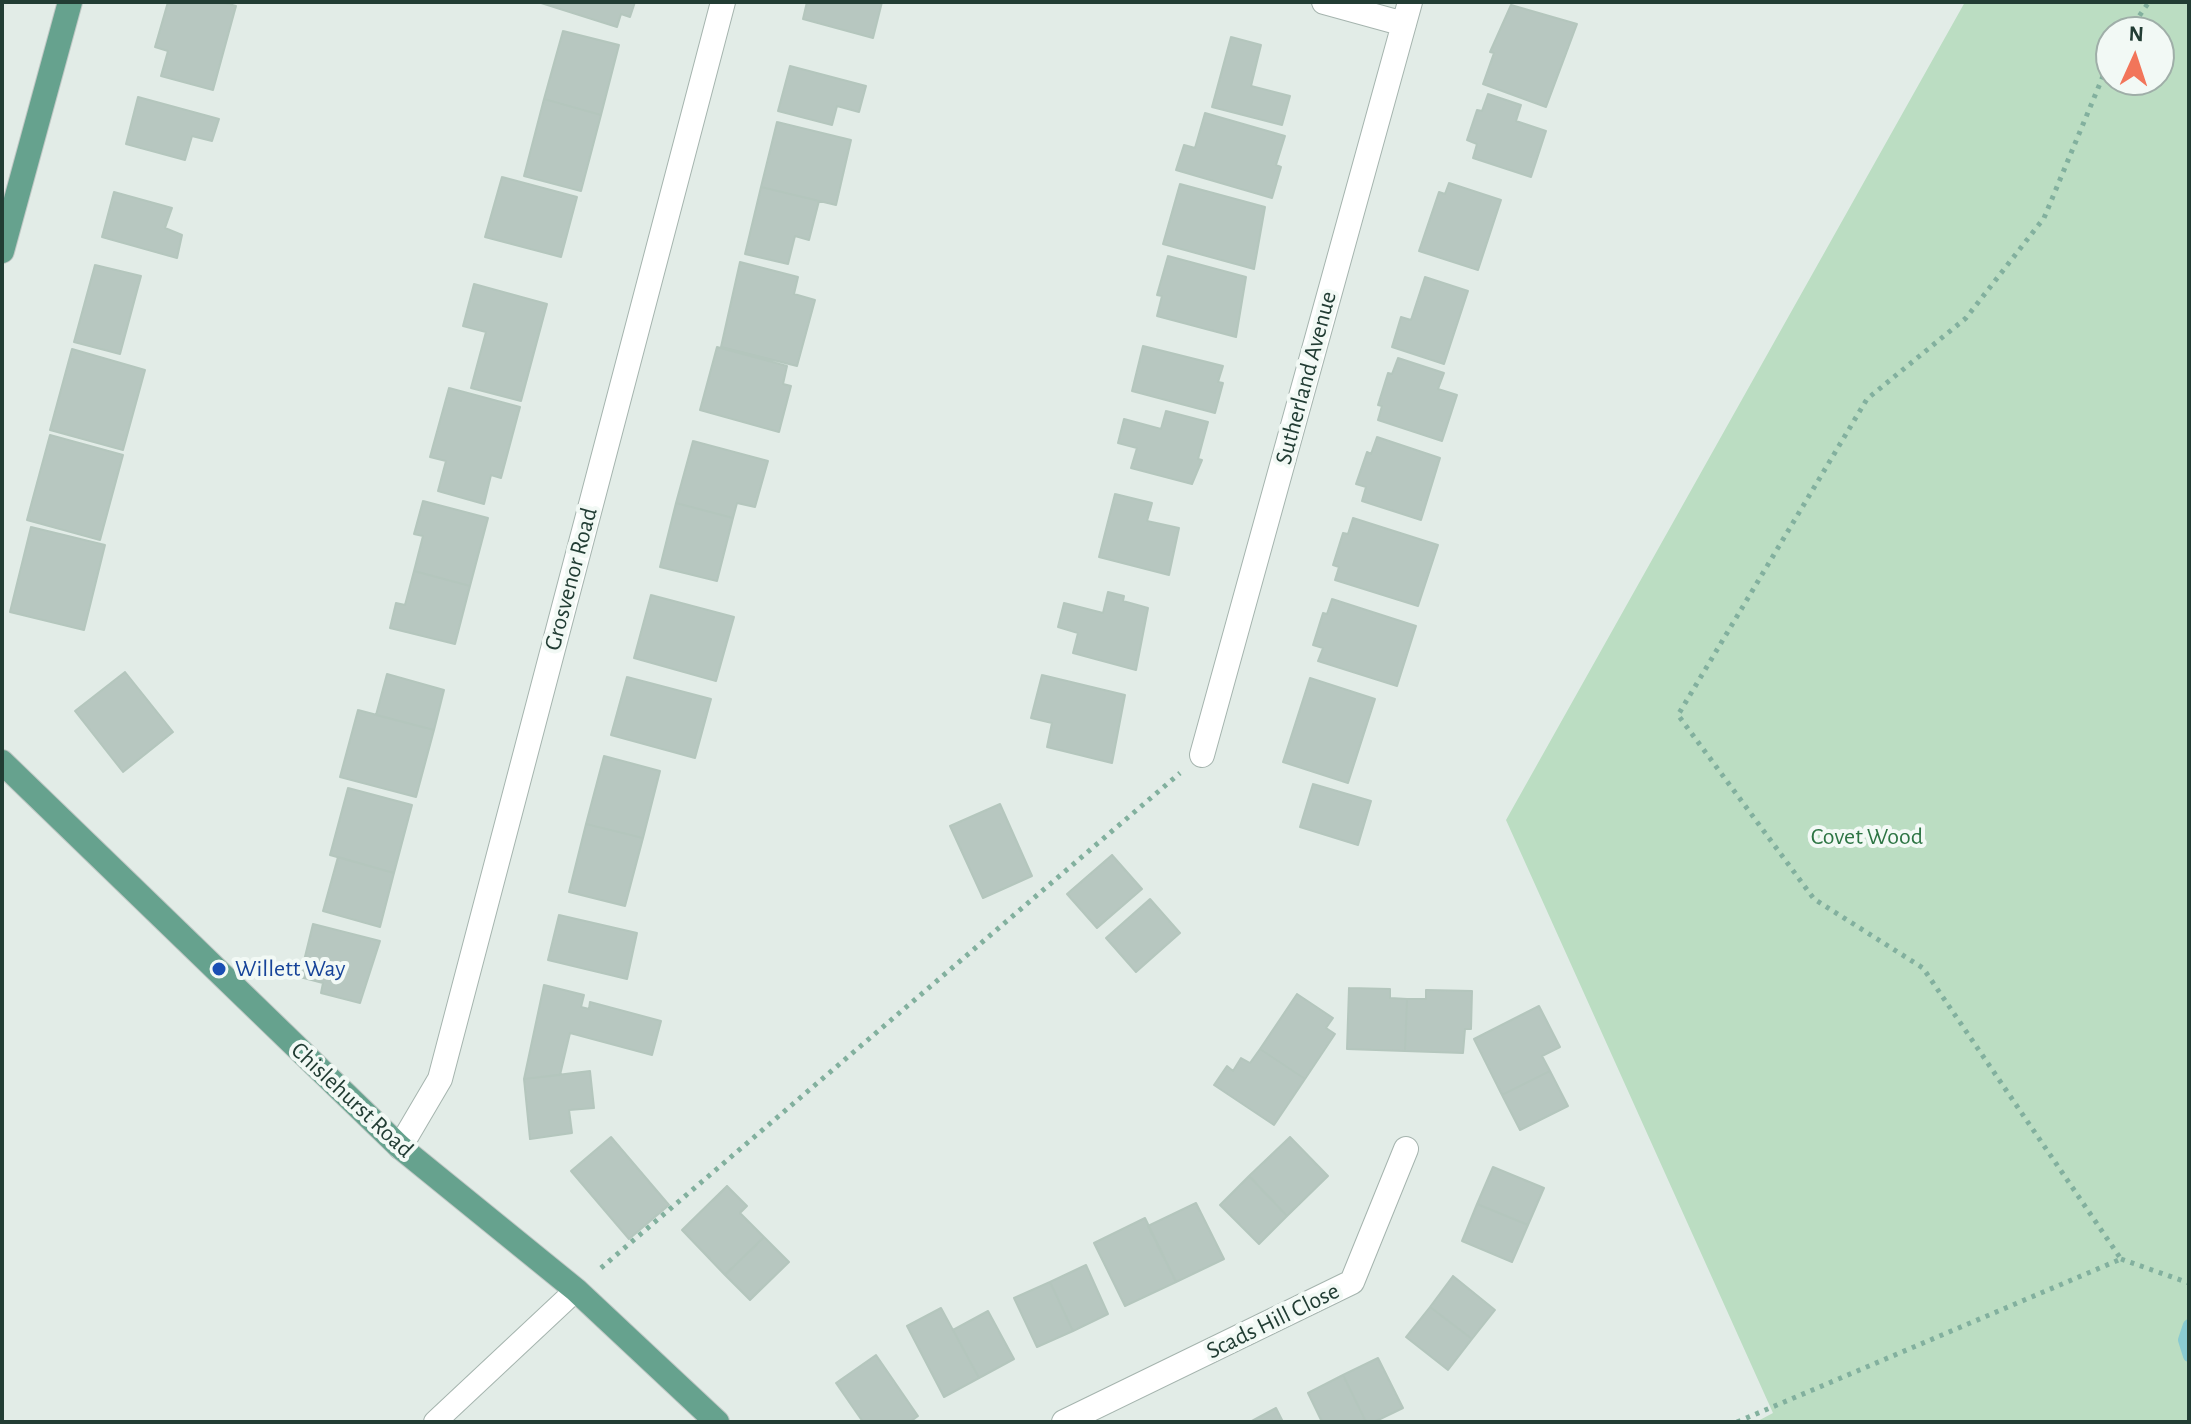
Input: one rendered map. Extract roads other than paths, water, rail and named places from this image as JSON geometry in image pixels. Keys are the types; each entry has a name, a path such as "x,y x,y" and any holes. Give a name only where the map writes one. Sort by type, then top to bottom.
{"main road":[{"path":"2,251 70,2"},
{"name":"Chislehurst Road","path":"2,762 400,1147 576,1290 717,1422"}],"street":[{"name":"Grosvenor Road","path":"400,1147 440,1079 723,2"},
{"path":"1324,2 1407,13"},
{"name":"Sutherland Avenue","path":"1202,755 1407,13"},
{"name":"Scads Hill Close","path":"1064,1422 1352,1282 1406,1149"}],"lane":[{"path":"435,1422 576,1290"}],"waterway":[{"path":"2189,1325 2184,1340 2189,1356"}],"place":[{"name":"Willett Way","path":"219,969"}],"park label":[{"name":"Covet Wood","path":"1867,837"}]}
